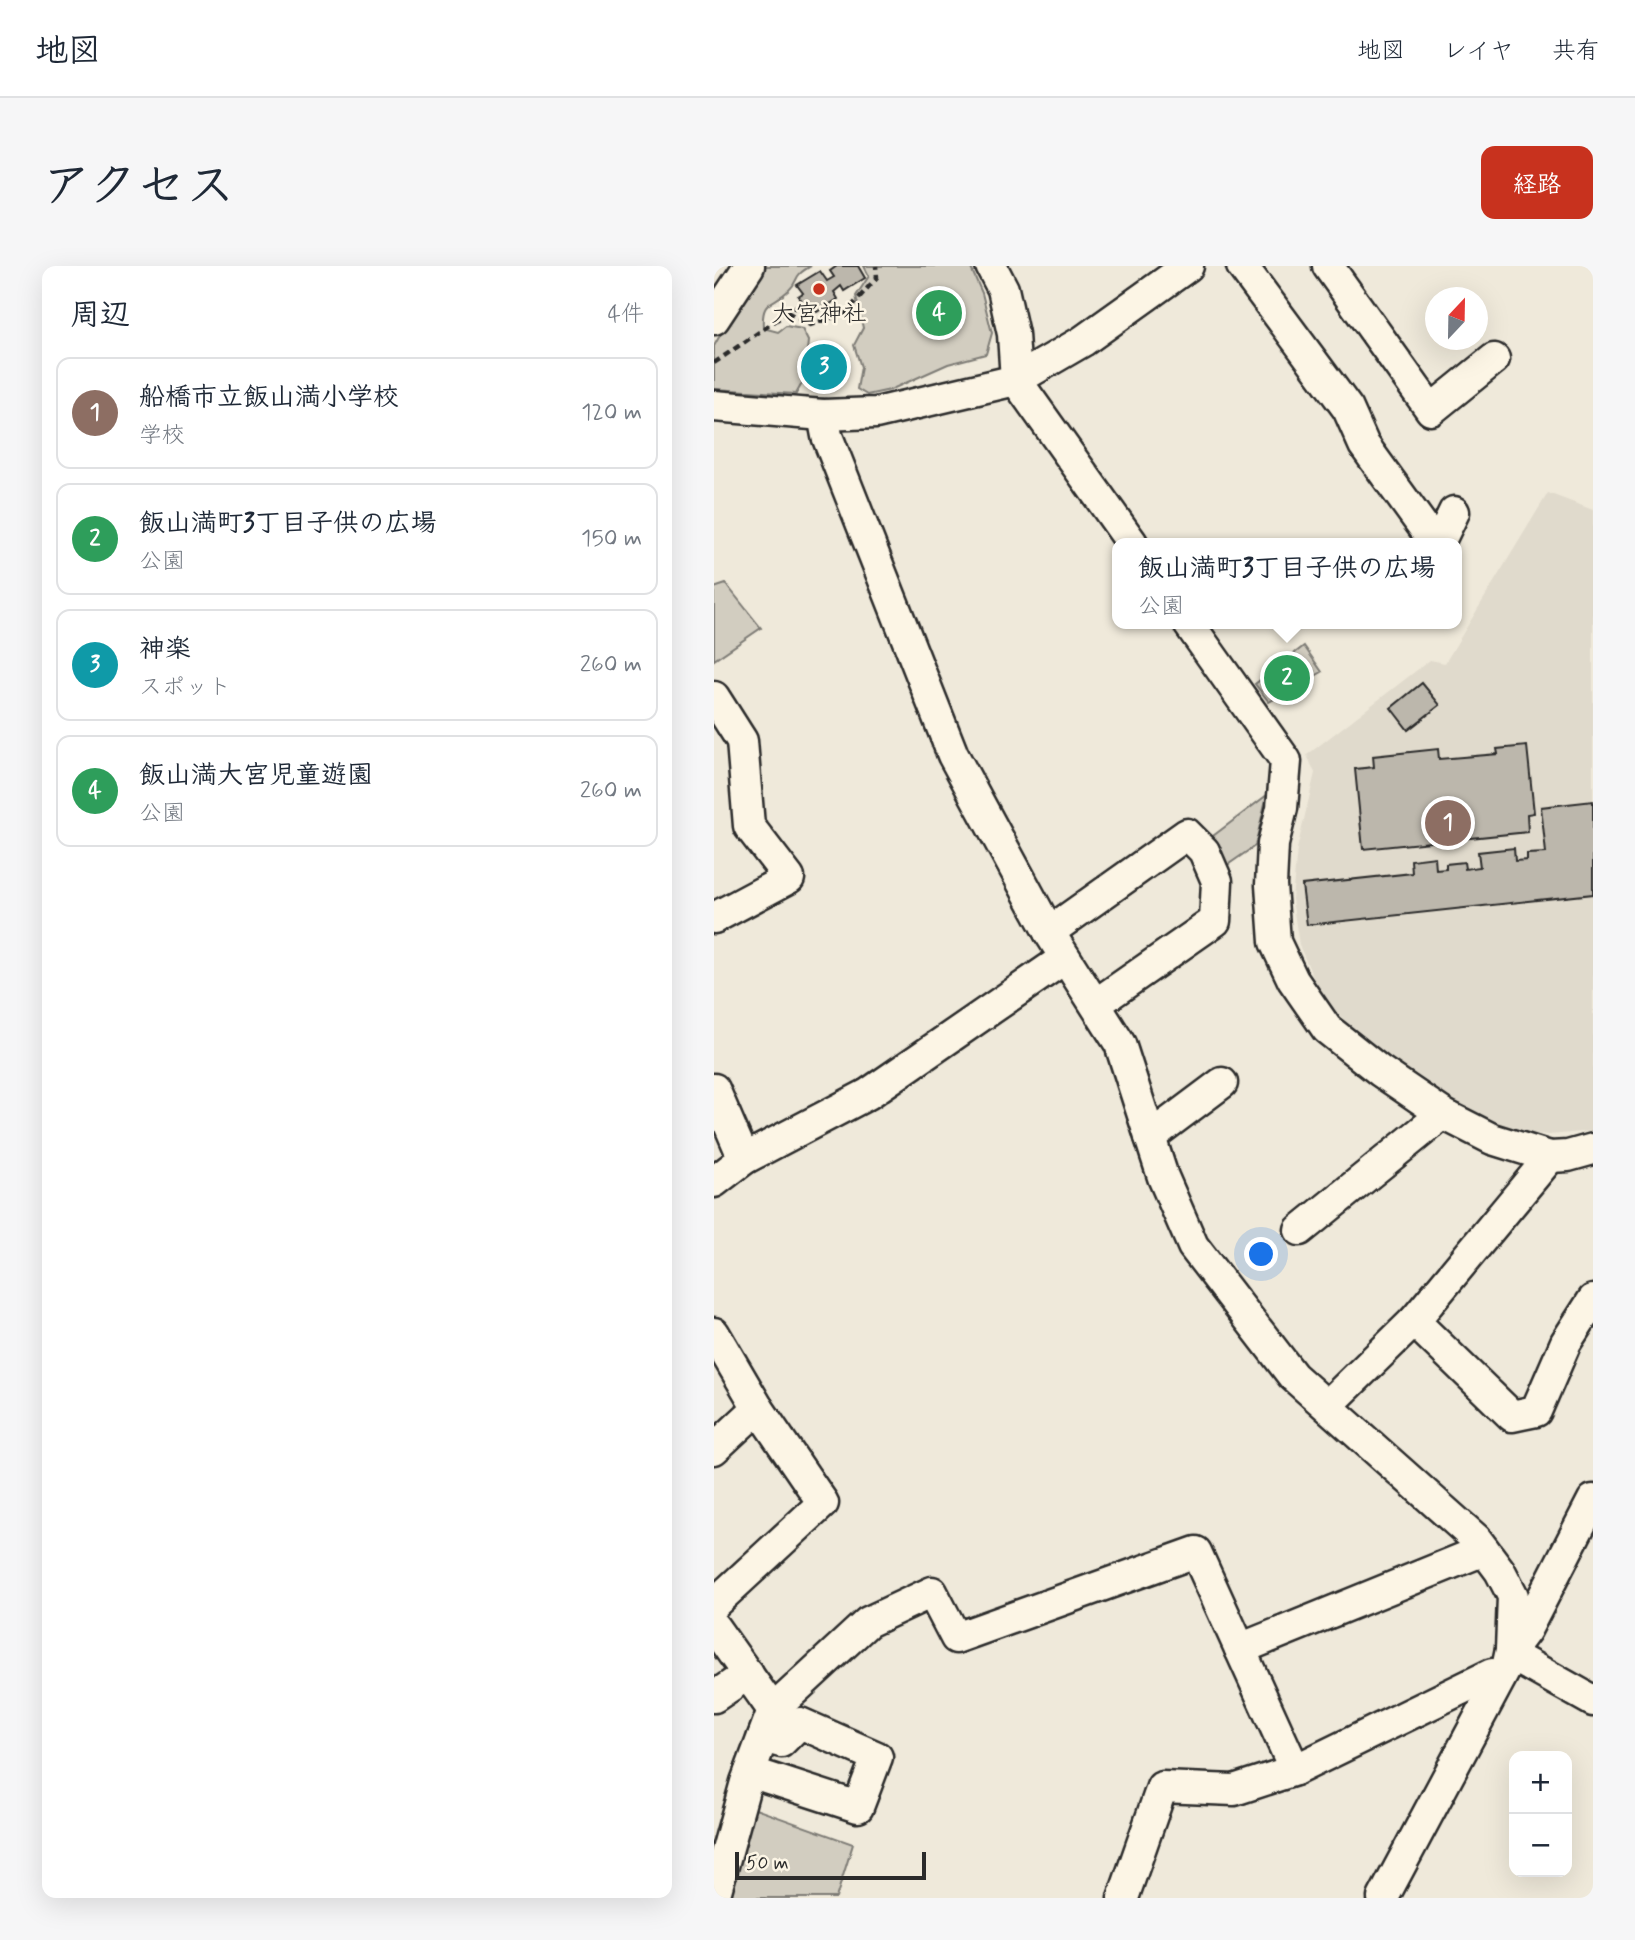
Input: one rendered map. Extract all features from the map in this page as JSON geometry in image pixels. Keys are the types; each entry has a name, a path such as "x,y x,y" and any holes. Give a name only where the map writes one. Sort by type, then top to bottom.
{"street":[{"path":"714,319 749,266"},
{"path":"991,266 1003,289 1011,323 1016,380 1128,538"},
{"path":"714,406 822,415 876,413 1016,380 1083,341 1188,266"},
{"path":"1242,266 1348,409 1364,445 1433,538"},
{"path":"1328,266 1431,410 1494,359"},
{"path":"822,415 827,436 953,755 1049,932 1120,1044 1163,1177 1193,1246 1293,1376 1476,1539 1500,1571 1513,1596 1507,1661 1492,1674 1295,1770 1234,1790 1162,1787 1123,1898"},
{"path":"1440,538 1454,512"},
{"path":"1193,629 1286,761 1282,807 1273,844 1271,885 1275,942 1293,980 1327,1029 1380,1071 1443,1114 1492,1139 1576,1158"},
{"path":"714,697 743,741 749,826 789,878 714,918"},
{"path":"1049,932 1187,834 1204,851 1217,881 1214,921 1096,1004"},
{"path":"714,1182 744,1159 868,1094 1065,958"},
{"path":"1150,1137 1222,1083"},
{"path":"714,1089 744,1159"},
{"path":"1300,1230 1443,1114"},
{"path":"1328,1405 1576,1158"},
{"path":"1414,1321 1512,1416 1536,1411 1566,1342 1593,1300"},
{"path":"714,1333 758,1408 823,1503 714,1604"},
{"path":"714,1449 758,1408"},
{"path":"1383,1898 1507,1661 1584,1539 1593,1500"},
{"path":"1240,1649 1484,1550"},
{"path":"714,1898 750,1772 773,1710 868,1622 932,1592 956,1638 1196,1552 1295,1770"},
{"path":"714,1627 773,1710"},
{"path":"1507,1661 1593,1701"},
{"path":"714,1696 748,1674"},
{"path":"750,1772 869,1811 877,1758 800,1723 781,1742 763,1737"}],"path":[{"path":"787,312 810,325 846,313 877,277 876,266"},
{"path":"714,363 797,306"}],"shaded area":[{"path":"759,266 811,266 798,276 789,290 766,307 763,318 763,328 778,332 786,326 802,329 808,341 804,380 796,394 714,389 714,346"},
{"path":"864,266 970,266 982,293 992,333 986,354 948,364 890,390 867,395 857,389 861,367 854,345 863,328 856,296 869,276"},
{"path":"1548,493 1593,510 1593,1131 1549,1135 1514,1132 1427,1087 1347,1023 1317,986 1299,945 1292,899 1297,849 1315,773 1307,755 1430,660 1445,663"},
{"path":"726,584 761,628 714,660 714,588"},
{"path":"1304,646 1322,672 1269,702 1255,684"},
{"path":"1267,795 1255,846 1226,866 1209,839"},
{"path":"747,1806 853,1844 836,1898 721,1898"}],"building":[{"name":"大宮神社","path":"837,266 858,266 865,278 844,291 841,286 834,292 838,299 817,312 813,307 807,311 798,296 803,293 797,285 820,271 827,281 834,277 830,271"},
{"path":"814,355 837,359 833,379 810,376"},
{"path":"1422,683 1440,705 1408,730 1391,708"},
{"path":"1527,746 1534,813 1527,814 1528,832 1363,849 1355,769 1374,767 1373,756 1438,749 1439,759 1498,754 1497,749"},
{"path":"1593,801 1593,894 1307,925 1302,885 1412,873 1411,860 1435,857 1436,870 1446,869 1446,864 1464,862 1465,869 1480,867 1478,852 1514,848 1515,861 1527,860 1527,854 1546,853 1541,807"}],"place":[{"name":"大宮神社","path":"819,289"},
{"name":"飯山満大宮児童遊園","path":"939,313"},
{"name":"神楽","path":"824,367"},
{"name":"飯山満町3丁目子供の広場","path":"1287,678"},
{"name":"船橋市立飯山満小学校","path":"1448,823"}]}
